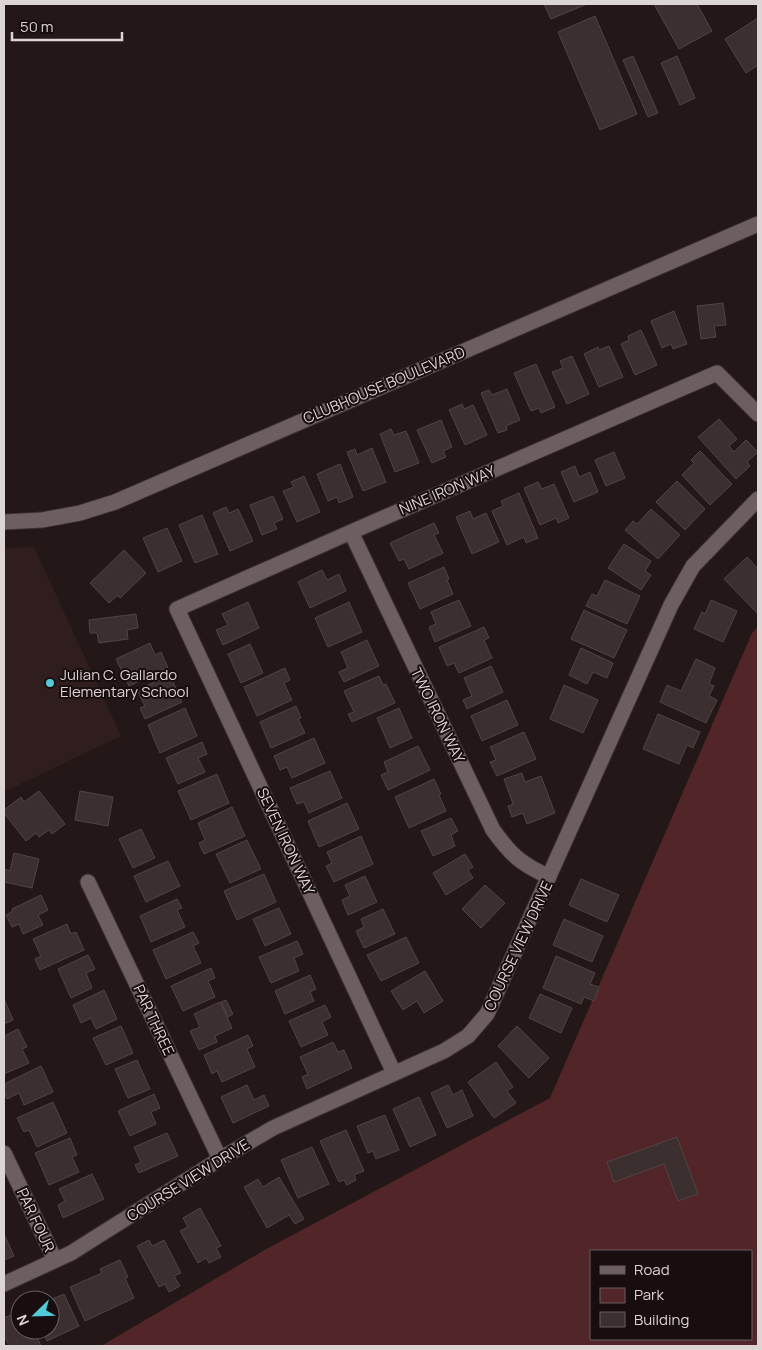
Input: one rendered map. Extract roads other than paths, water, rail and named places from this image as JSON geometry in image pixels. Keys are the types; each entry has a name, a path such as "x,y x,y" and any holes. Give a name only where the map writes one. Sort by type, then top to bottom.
{"street":[{"name":"CLUBHOUSE BOULEVARD","path":"4,522 42,520 80,513 115,502 758,224"},
{"name":"NINE IRON WAY","path":"177,609 717,373 758,414"},
{"name":"COURSE VIEW DRIVE","path":"4,1284 79,1248 220,1159 273,1128 444,1051 468,1036 488,1014 676,598 693,566 758,499"},
{"name":"TWO IRON WAY","path":"351,532 493,830 508,852 527,866 549,877"},
{"name":"SEVEN IRON WAY","path":"177,609 394,1073"},
{"name":"PAR THREE","path":"88,882 220,1159"},
{"name":"PAR FOUR","path":"4,1153 55,1260"}],"place":[{"name":"Julian C. Gallardo Elementary School","path":"50,683"}]}
